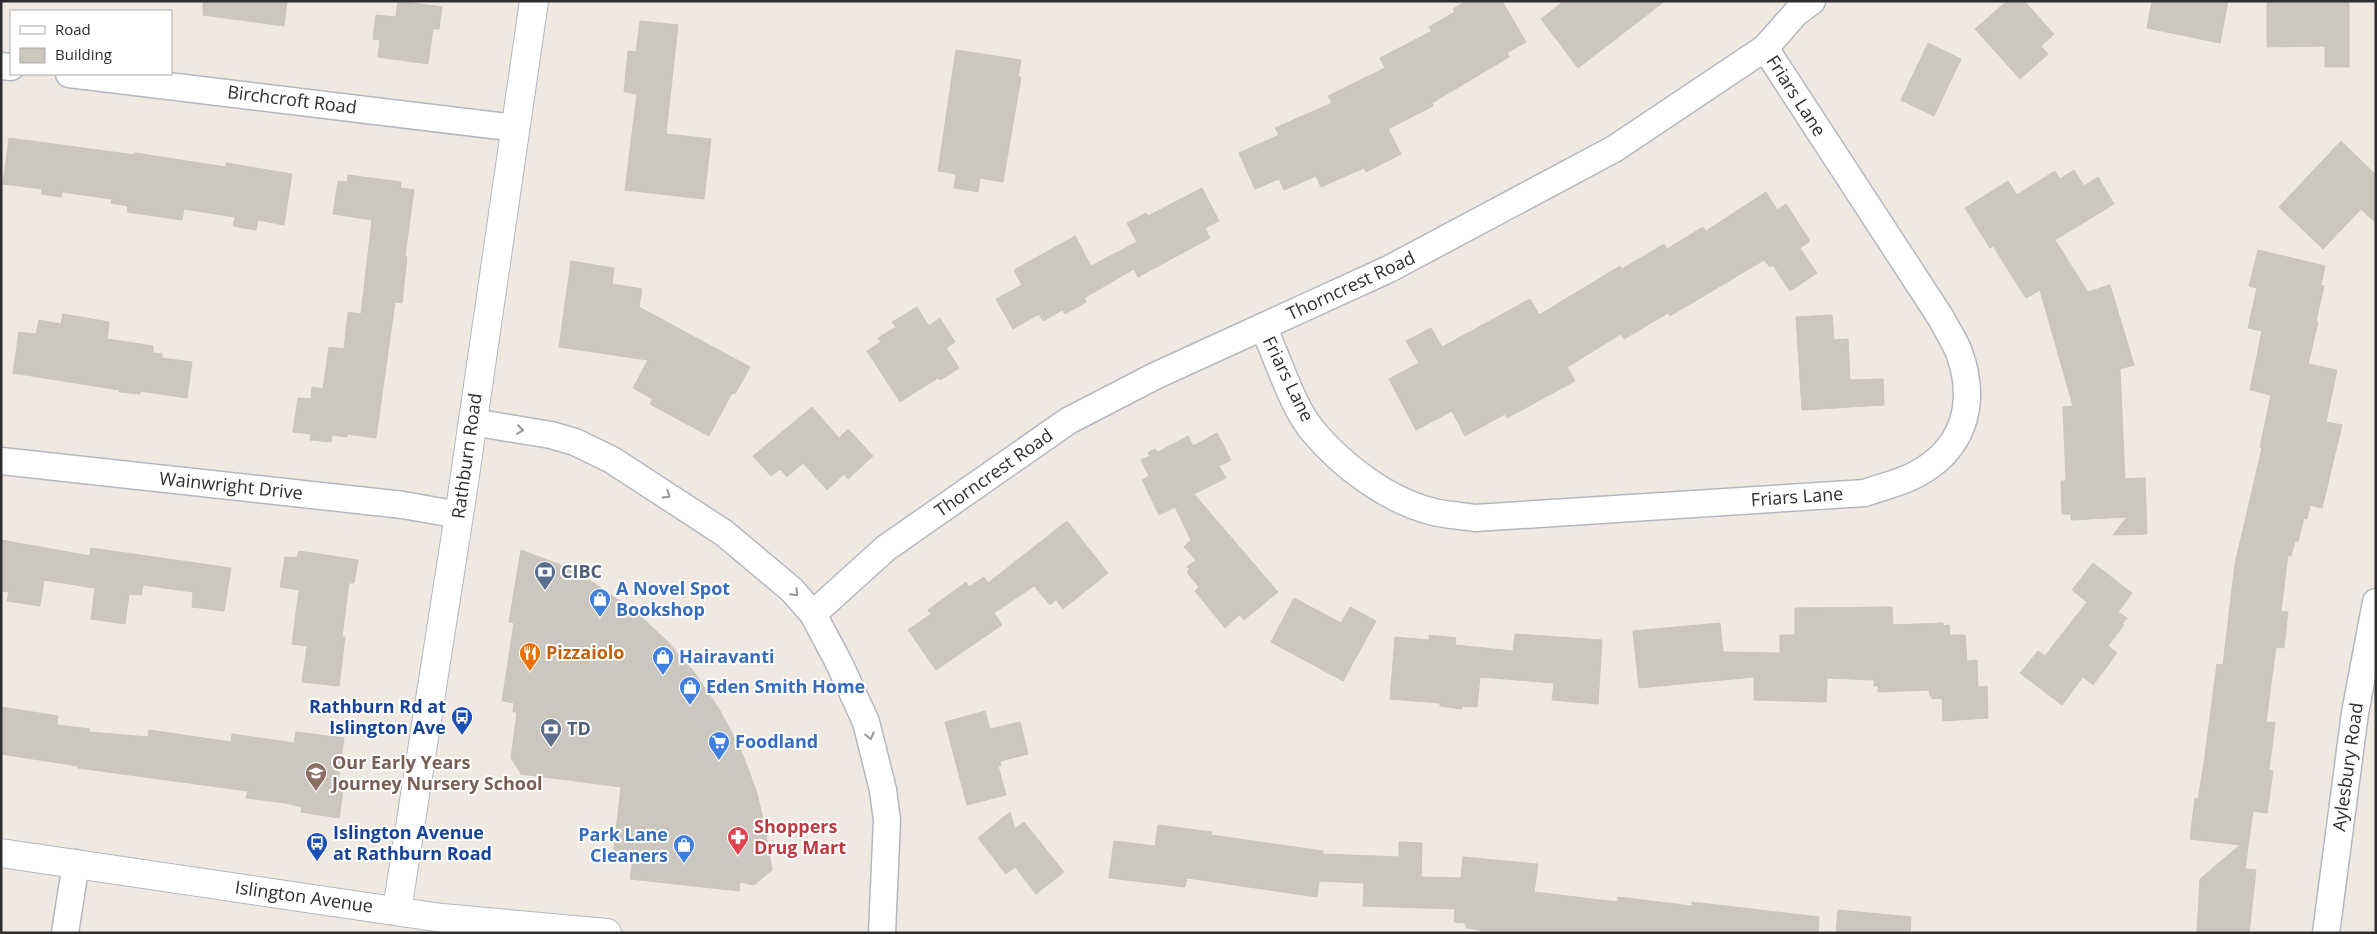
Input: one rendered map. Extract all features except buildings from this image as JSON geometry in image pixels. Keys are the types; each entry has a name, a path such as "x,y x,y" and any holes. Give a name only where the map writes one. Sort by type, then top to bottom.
{"street":[{"name":"Rathburn Road","path":"397,910 459,515 534,1"},
{"name":"Thorncrest Road","path":"813,614 886,548 1068,421 1155,376 1423,252 1614,149 1765,48 1796,13 1812,1"},
{"name":"Friars Lane","path":"1263,327 1297,404 1312,429 1366,479 1394,497 1433,512 1475,518 1865,492 1915,475 1935,462 1953,444 1966,418 1967,386 1960,355 1941,318 1765,48"},
{"name":"Birchcroft Road","path":"77,75 516,128"},
{"path":"472,422 551,435 575,442 612,460 724,533 792,590 813,614 839,663 866,722 883,790 887,820 882,933"},
{"name":"Wainwright Drive","path":"1,461 402,505 459,515"},
{"name":"Aylesbury Road","path":"2326,933 2365,714 2376,602"},
{"name":"Islington Avenue","path":"1,853 397,910 505,929 607,933"},
{"path":"65,933 76,863"}],"place":[{"name":"CIBC","path":"545,591"},
{"name":"A Novel Spot Bookshop","path":"600,618"},
{"name":"Pizzaiolo","path":"530,672"},
{"name":"Hairavanti","path":"663,676"},
{"name":"Eden Smith Home","path":"690,706"},
{"name":"Rathburn Rd at Islington Ave","path":"462,736"},
{"name":"TD","path":"551,748"},
{"name":"Foodland","path":"719,761"},
{"name":"Our Early Years Journey Nursery School","path":"316,792"},
{"name":"Shoppers Drug Mart","path":"738,856"},
{"name":"Islington Avenue at Rathburn Road","path":"317,862"},
{"name":"Park Lane Cleaners","path":"684,864"}]}
